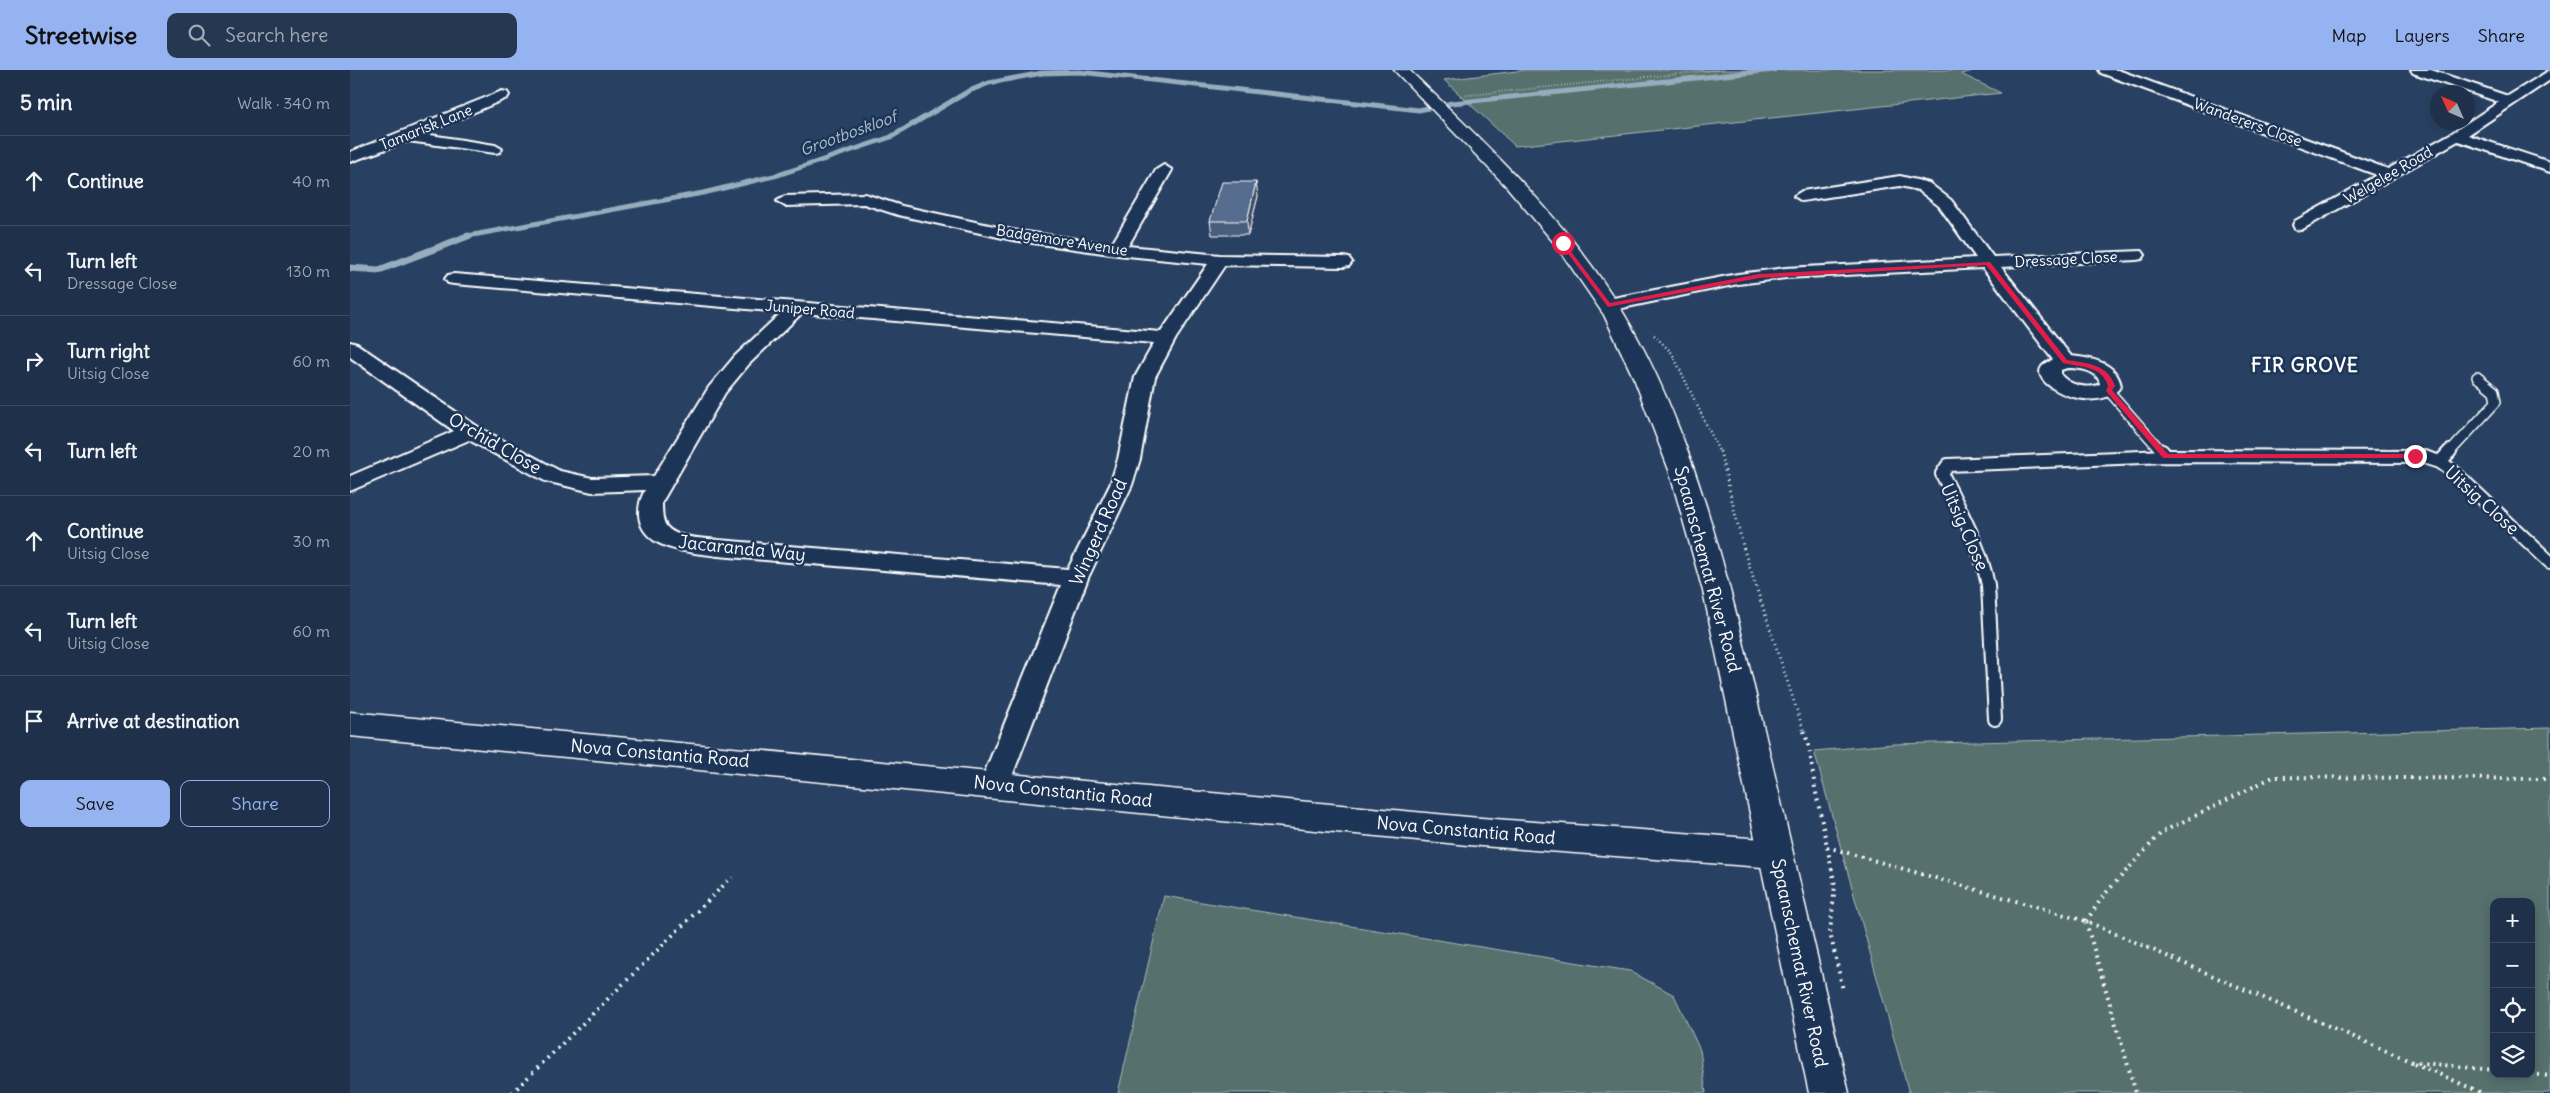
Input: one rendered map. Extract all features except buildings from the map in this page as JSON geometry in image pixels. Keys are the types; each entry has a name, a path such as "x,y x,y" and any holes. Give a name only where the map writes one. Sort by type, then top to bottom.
{"main road":[{"name":"Spaanschemat River Road","path":"1401,70 1442,103 1563,243 1608,305 1640,364 1670,433 1696,511 1720,604 1828,1093"},
{"name":"Nova Constantia Road","path":"350,724 995,784 1458,830 1776,854"}],"street":[{"name":"Wanderers Close","path":"2106,70 2390,174"},
{"path":"2418,70 2510,101"},
{"name":"Welgelee Road","path":"2301,225 2457,136 2550,74"},
{"name":"Tamarisk Lane","path":"350,157 407,136 502,95"},
{"path":"407,136 495,149"},
{"path":"2457,136 2550,167"},
{"path":"1117,250 1164,170"},
{"path":"1802,196 1894,182 1914,183 1932,191 1945,203 1988,263 2065,362"},
{"name":"Badgemore Avenue","path":"785,201 865,199 898,210 1012,235 1117,250 1220,260 1343,262"},
{"name":"Dressage Close","path":"1608,305 1759,276 2136,255"},
{"name":"Wingerd Road","path":"995,784 1076,578 1121,485 1129,459 1145,377 1166,338 1220,260"},
{"name":"Juniper Road","path":"454,279 1166,338"},
{"name":"Jacaranda Way","path":"797,308 742,360 716,391 660,483 650,502 652,524 662,536 683,543 718,548 1076,578"},
{"name":"Orchid Close","path":"350,348 470,432 536,468 572,482 610,486 660,483"},
{"path":"2056,363 2085,364 2103,371 2112,381 2108,390 2090,393 2072,390 2057,383 2051,378 2049,372 2056,363"},
{"path":"350,484 470,432"}],"lane":[{"path":"2440,462 2496,402 2494,391 2477,376"},
{"path":"2108,390 2166,456"},
{"name":"Uitsig Close","path":"1995,719 1989,645 1988,585 1984,564 1942,474 1944,469 1956,463 2166,456 2415,456 2440,462 2454,472 2550,562"}],"path":[{"path":"1442,103 1718,70"},
{"path":"1649,331 1672,353 1722,456 1744,550 1809,746 1814,788 1835,885 1830,933 1845,999"},
{"path":"2086,921 2104,895 2162,832 2273,777 2550,779"},
{"path":"1827,847 2086,921 2482,1093"},
{"path":"512,1093 732,876"},
{"path":"2086,921 2136,1093"},
{"path":"2412,1062 2490,1070"},
{"path":"2535,1074 2550,1076"}],"green space":[{"path":"1525,70 1977,70 1961,74 2001,93 1515,146 1444,80"},
{"path":"2550,728 2550,1093 1909,1093 1814,751 1893,744"},
{"path":"1164,896 1630,971 1674,995 1700,1050 1706,1093 1118,1093"}],"waterway":[{"name":"Grootboskloof","path":"462,237 703,193 778,175 891,137 969,91 989,83 1042,73 1080,72 1419,110 1452,103 1774,70"},
{"name":"Grootboskloof","path":"350,268 379,270 468,236"}],"district":[{"name":"FIR GROVE","path":"2305,365"}],"route":[{"path":"1563,243 1608,305 1738,279 1786,273 1988,263 2065,362 2085,364 2103,371 2108,376 2112,381 2108,390 2166,456 2415,456"}]}
